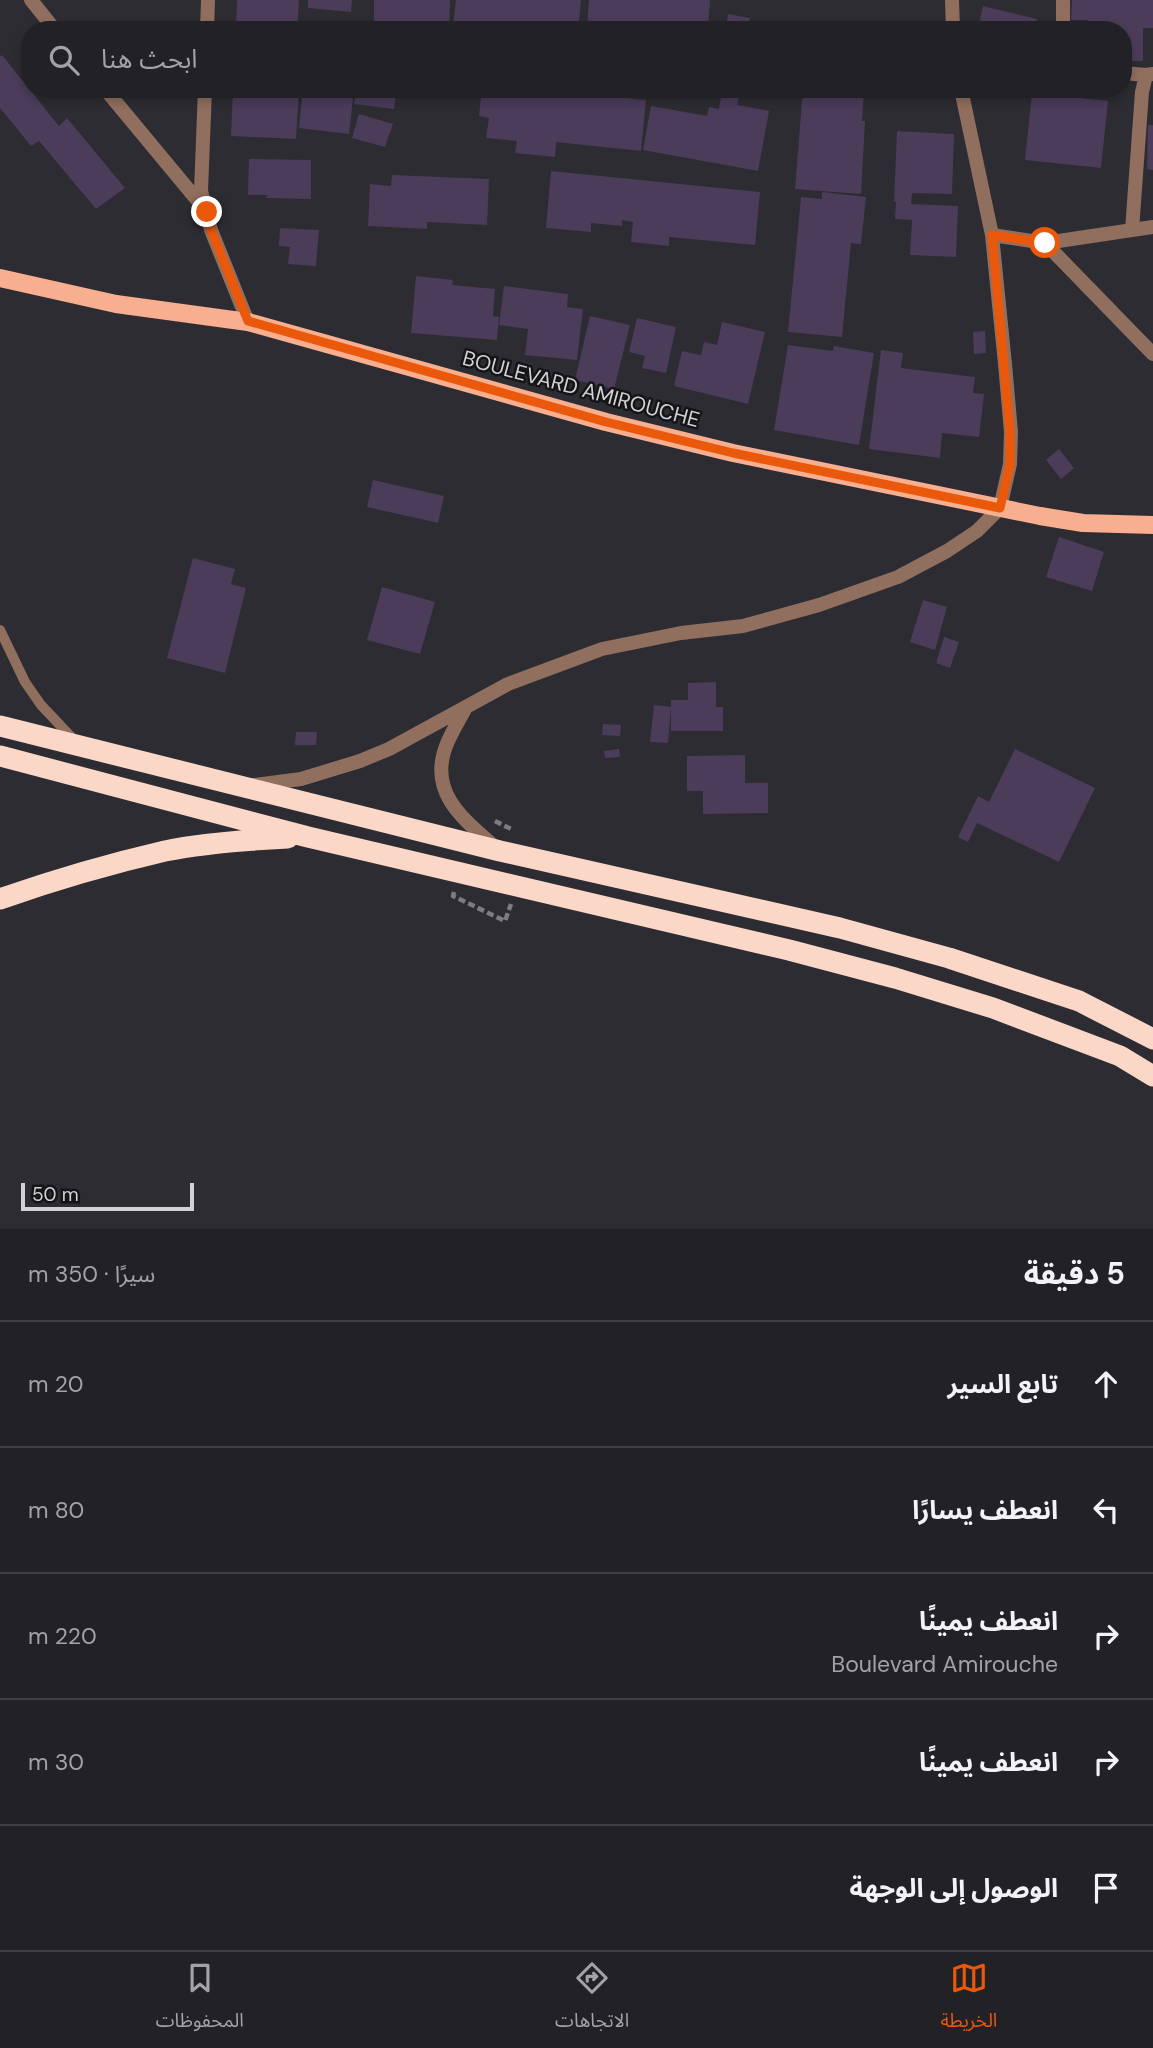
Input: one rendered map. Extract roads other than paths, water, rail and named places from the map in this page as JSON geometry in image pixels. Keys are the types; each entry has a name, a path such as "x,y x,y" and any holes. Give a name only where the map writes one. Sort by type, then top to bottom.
{"highway":[{"path":"0,726 500,851 840,928 949,958 1079,1001 1153,1039"},
{"path":"0,756 308,836 789,950 895,978 993,1007 1120,1056 1153,1076"},
{"path":"0,899 52,881 167,851 245,840 308,836"}],"main road":[{"name":"BOULEVARD AMIROUCHE","path":"0,278 116,304 248,321 606,422 733,453 1083,523 1153,525"}],"street":[{"path":"31,0 48,21"},
{"path":"207,21 208,0"},
{"path":"952,0 953,21"},
{"path":"1063,0 1063,21"},
{"path":"1132,73 1150,74 1142,92 1132,230"},
{"path":"112,98 207,212"},
{"path":"205,98 201,191 211,230 248,321"},
{"path":"239,786 301,779 341,768 388,749 508,684 602,649 681,633 743,626 819,605 898,577 947,551 977,531 1000,508 1010,464 1010,432 992,235 963,98"},
{"path":"992,235 1045,243 1153,227"},
{"path":"1045,243 1153,354"},
{"path":"466,707 444,750 442,781 446,797 454,810 500,851"}],"lane":[{"path":"0,630 25,682 41,705 82,748"}]}
